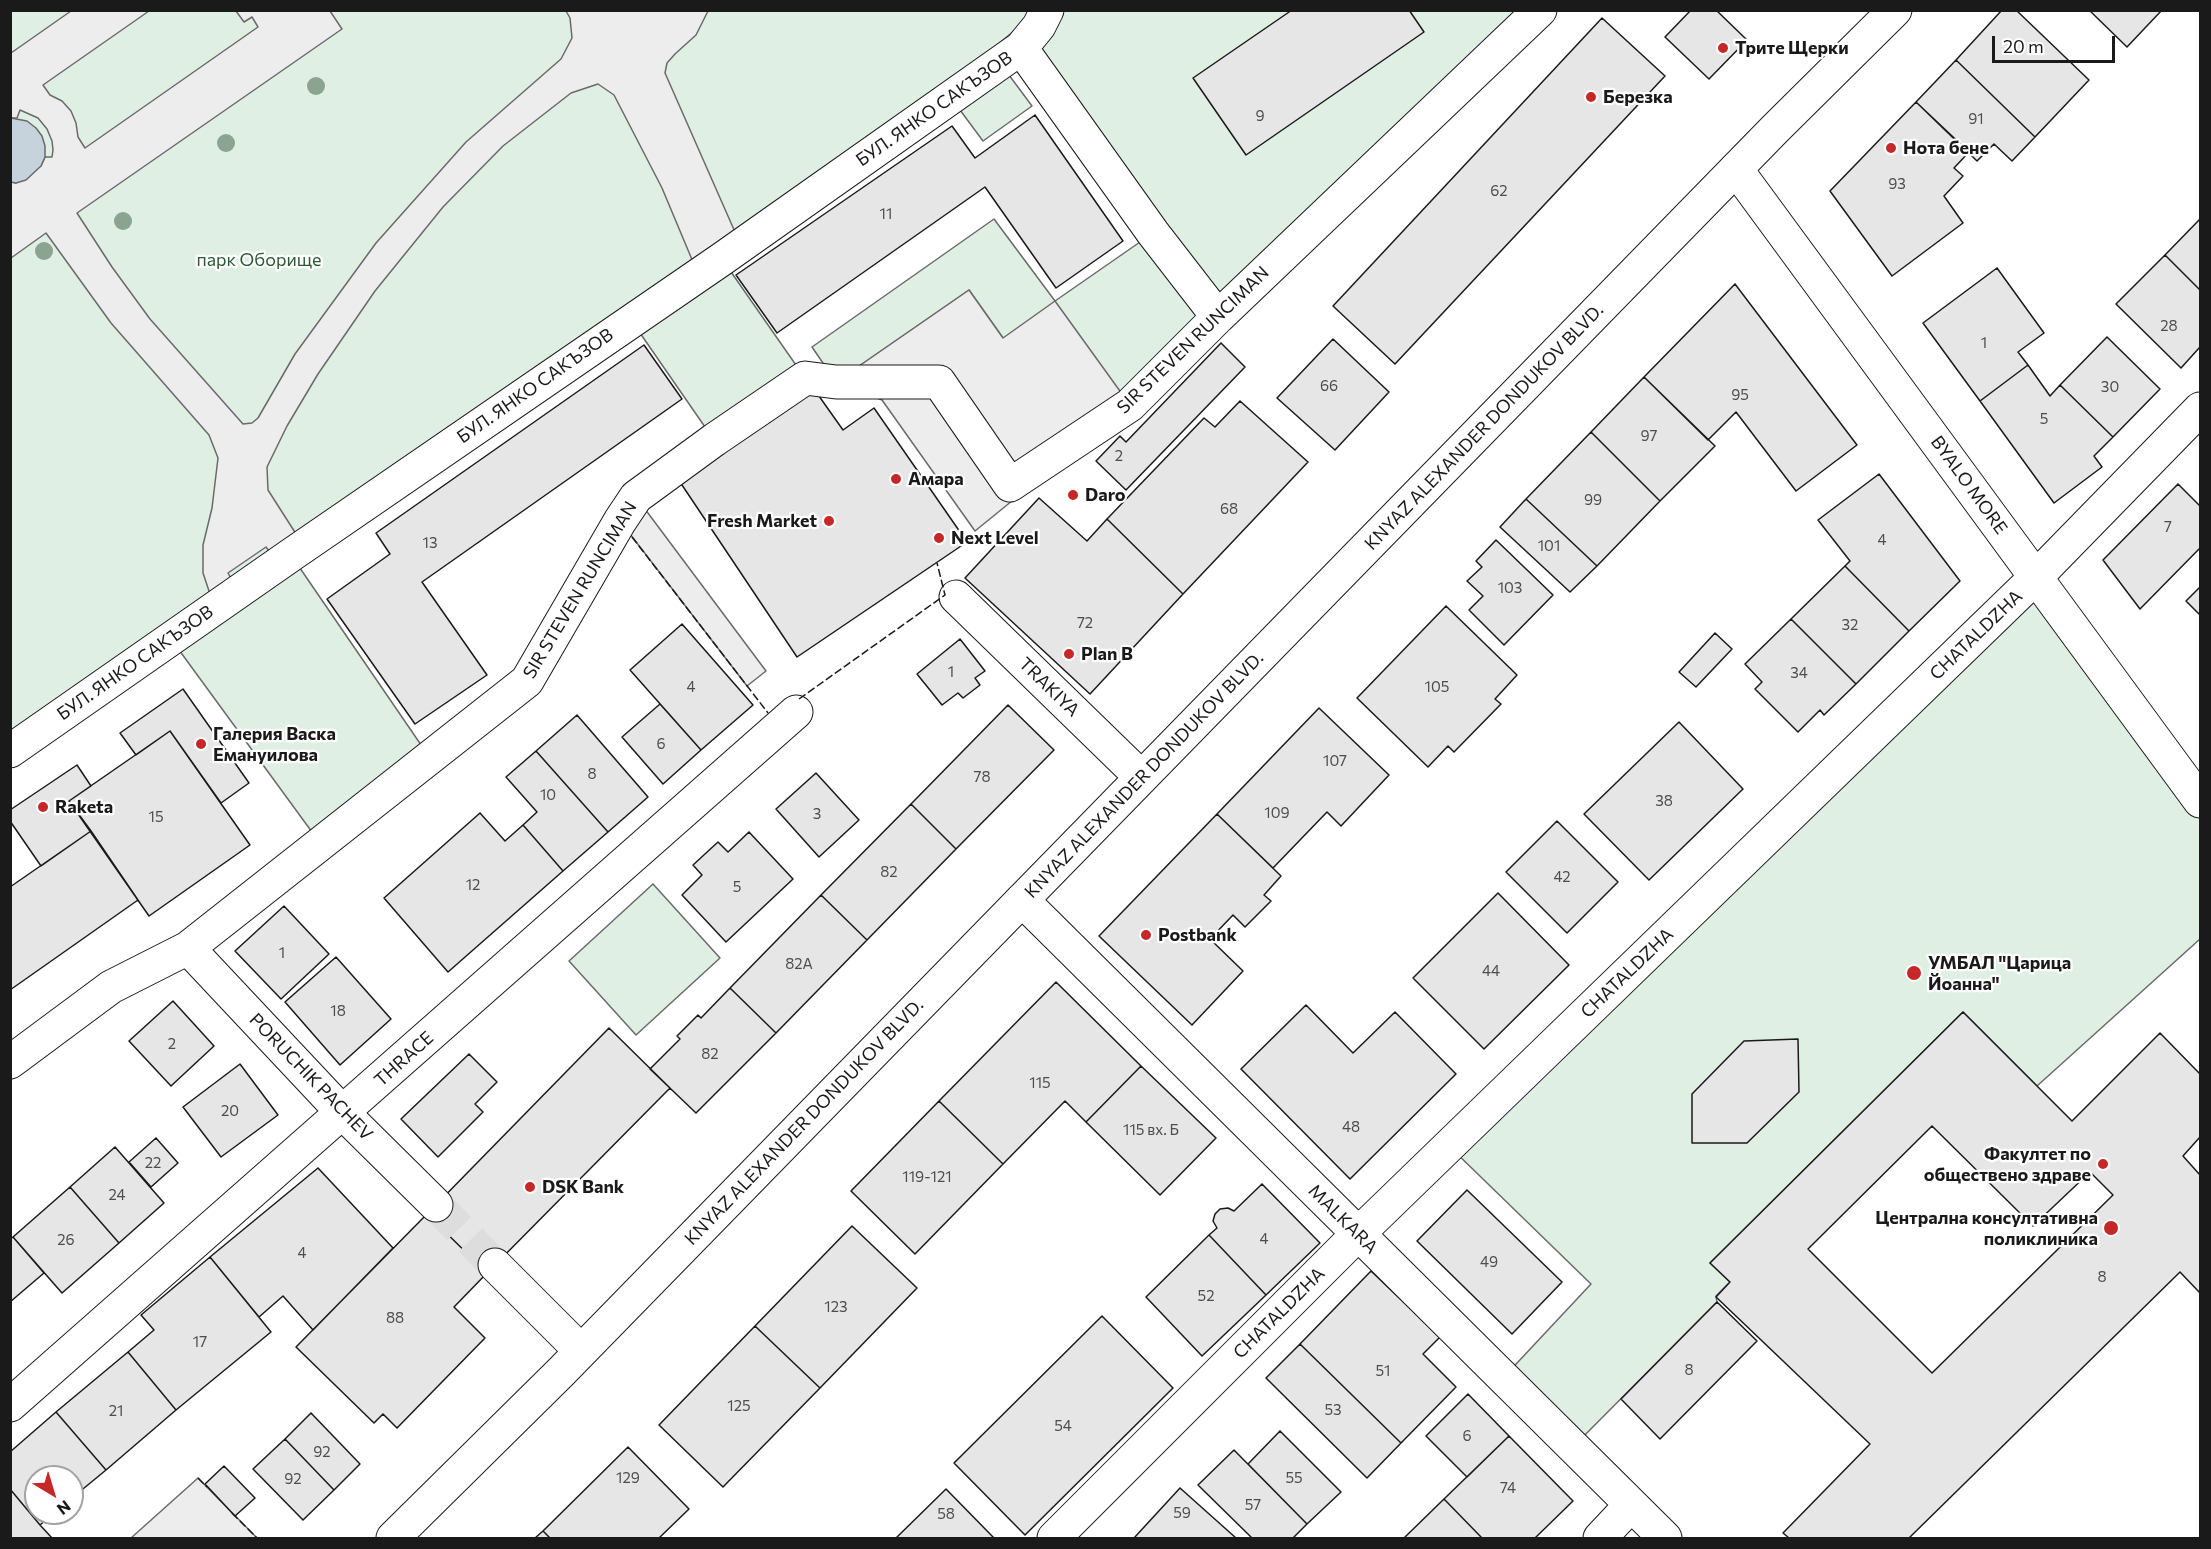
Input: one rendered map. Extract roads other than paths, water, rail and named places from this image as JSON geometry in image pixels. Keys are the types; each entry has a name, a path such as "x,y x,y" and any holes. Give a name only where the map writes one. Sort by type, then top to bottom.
{"street":[{"name":"БУЛ. ЯНКО САКЪЗОВ","path":"10,751 310,541 731,252 1021,48 1047,10"},
{"name":"SIR STEVEN RUNCIMAN","path":"10,1062 111,987 188,948 527,681 636,497 714,440 805,378 836,382 939,381 1010,485 1130,405 1218,317 1540,10"},
{"name":"KNYAZ ALEXANDER DONDUKOV BLVD.","path":"393,1539 581,1351 1895,10"},
{"path":"1021,48 1154,233 1218,317"},
{"name":"BYALO MORE","path":"1737,169 2200,801"},
{"name":"CHATALDZHA","path":"1054,1539 1358,1234 2036,577 2200,409"},
{"name":"TRAKIYA","path":"957,597 1141,777"},
{"name":"THRACE","path":"10,1405 796,712"},
{"name":"MALKARA","path":"1022,900 1665,1539"},
{"name":"PORUCHIK PACHEV","path":"188,948 343,1113 436,1205"},
{"path":"495,1265 581,1351"},
{"path":"1599,1539 1631,1505"}],"tunnel":[{"path":"436,1205 495,1265"}],"place":[{"name":"Трите Щерки","path":"1723,48"},
{"name":"Березка","path":"1591,97"},
{"name":"Нота бене","path":"1891,148"},
{"name":"Амара","path":"896,479"},
{"name":"Daro","path":"1073,495"},
{"name":"Fresh Market","path":"829,521"},
{"name":"Next Level","path":"939,538"},
{"name":"Plan B","path":"1069,654"},
{"name":"Галерия Васка Емануилова","path":"201,744"},
{"name":"Raketa","path":"43,807"},
{"name":"Postbank","path":"1146,935"},
{"name":"УМБАЛ \"Царица Йоанна\"","path":"1914,973"},
{"name":"Факултет по обществено здраве","path":"2103,1164"},
{"name":"DSK Bank","path":"530,1187"},
{"name":"Централна консултативна поликлиника","path":"2111,1228"}],"park label":[{"name":"парк Оборище","path":"259,260"}]}
